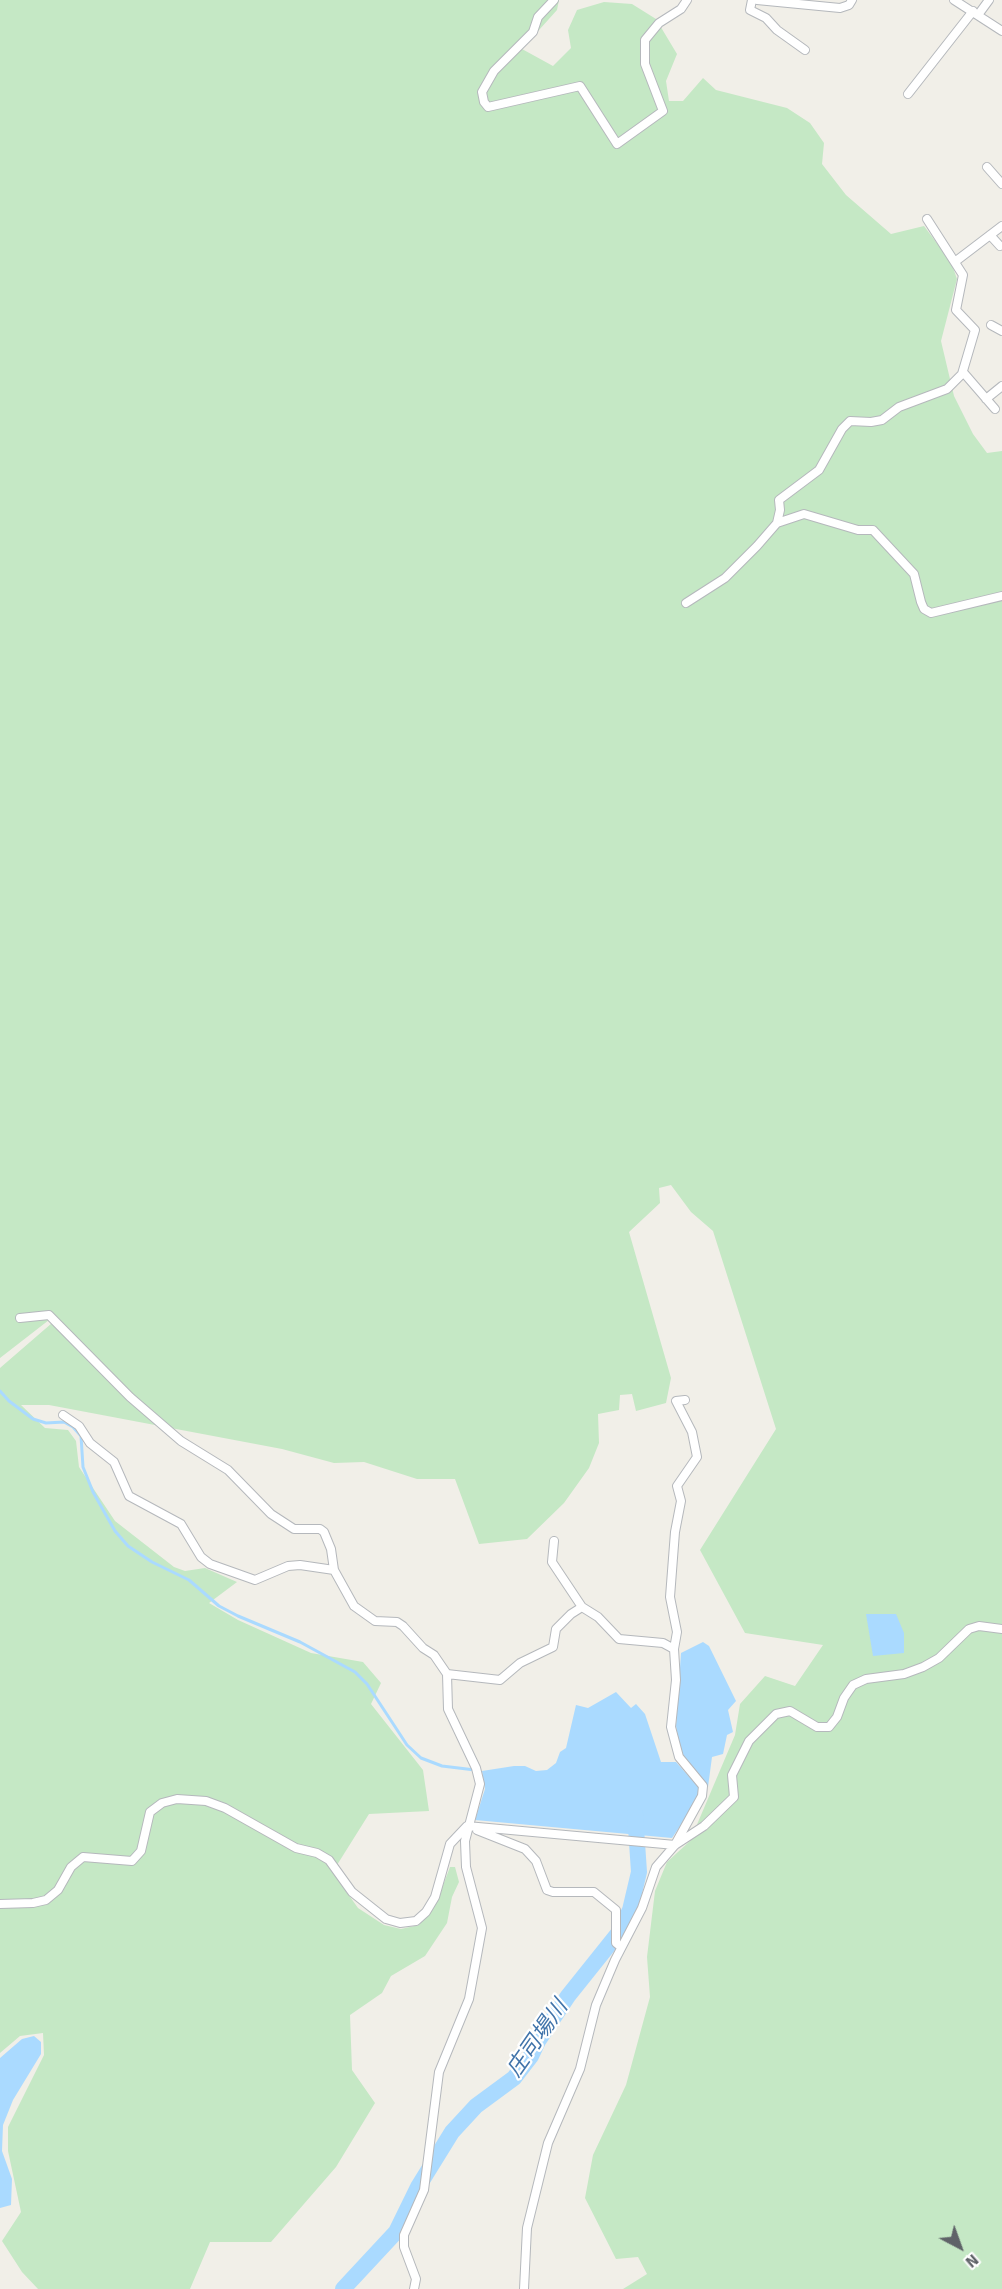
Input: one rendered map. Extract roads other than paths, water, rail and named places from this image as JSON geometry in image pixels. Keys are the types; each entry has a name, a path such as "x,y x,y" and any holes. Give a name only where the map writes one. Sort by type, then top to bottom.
{"street":[{"path":"554,0 538,17 533,32 494,72 482,92 484,102 488,107 580,87 617,144 663,111 645,64 645,40 659,23 681,9 687,0"},
{"path":"805,50 777,30 766,18 750,10 754,0 840,8 852,0"},
{"path":"954,0 1002,31"},
{"path":"908,94 988,0"},
{"path":"987,167 1002,184"},
{"path":"777,523 780,510 779,500 819,470 842,429 850,421 882,420 899,407 947,389 963,372 975,330 956,310 963,275 927,219"},
{"path":"956,261 1002,226"},
{"path":"990,235 1000,246"},
{"path":"991,325 1002,331"},
{"path":"963,372 995,409"},
{"path":"986,399 1002,386"},
{"path":"686,603 724,578 777,523 804,514 858,530 873,530 914,574 924,609 931,613 1002,596"},
{"path":"20,1318 49,1315 130,1397 181,1441 228,1470 272,1514 294,1529 320,1529 324,1532 331,1549 334,1570 349,1598 361,1612 375,1621 396,1622 403,1626 423,1648 434,1655 447,1674 448,1709 477,1771 479,1793 467,1826 466,1867 482,1928 470,1999 439,2072 424,2190 404,2235 404,2247 416,2279 414,2289"},
{"path":"524,2289 527,2228 545,2153 578,2076 596,2005 621,1947 642,1908 656,1866 675,1845 702,1796 703,1786 679,1757 671,1727 676,1680 674,1648 677,1632 670,1597 675,1532 681,1501 677,1486 697,1457 692,1432 676,1401 685,1400"},
{"path":"63,1415 79,1426 90,1443 114,1462 129,1496 181,1524 201,1557 210,1564 255,1580 288,1566 300,1565 334,1570"},
{"path":"554,1541 552,1562 582,1607 598,1617 619,1639 663,1643 674,1648"},
{"path":"447,1674 500,1680 520,1663 554,1647 556,1629 582,1607"},
{"path":"467,1826 675,1845 704,1826 734,1797 732,1774 749,1741 777,1714 790,1711 817,1726 829,1727 837,1717 844,1698 853,1685 866,1679 904,1674 923,1667 939,1658 969,1629 979,1626 1002,1629"},
{"path":"0,1904 33,1903 46,1900 58,1890 71,1867 83,1857 132,1861 141,1851 150,1812 162,1803 177,1799 206,1802 225,1808 296,1848 317,1853 329,1860 352,1892 386,1919 400,1923 416,1921 426,1912 435,1897 450,1844 467,1826"},
{"path":"467,1826 525,1849 536,1860 547,1890 594,1892 616,1910 615,1943 621,1947"}],"water":[{"path":"866,1614 896,1614 904,1633 904,1653 873,1656"},
{"path":"703,1642 709,1646 736,1701 728,1710 733,1732 727,1735 723,1754 712,1757 708,1787 681,1754 676,1726 681,1653"},
{"path":"616,1692 631,1708 636,1704 645,1714 661,1762 676,1762 700,1789 697,1801 672,1838 475,1820 485,1789 482,1771 514,1766 525,1766 536,1771 547,1770 556,1763 560,1752 566,1748 576,1705 588,1708"},
{"path":"34,2036 41,2042 41,2054 13,2100 3,2125 2,2151 12,2179 11,2205 0,2208 0,2058 22,2039"}],"waterway":[{"path":"0,1391 9,1401 33,1419 46,1423 64,1422 73,1427 81,1436 83,1467 93,1492 115,1531 128,1546 152,1562 189,1580 219,1606 300,1642 355,1672 367,1684 407,1745 421,1758 442,1766 475,1770"},
{"name":"庄司場川","path":"343,2289 396,2232 418,2187 452,2132 476,2106 514,2078 531,2056 538,2041 568,1996 620,1931 630,1910 639,1872 635,1813"}]}
